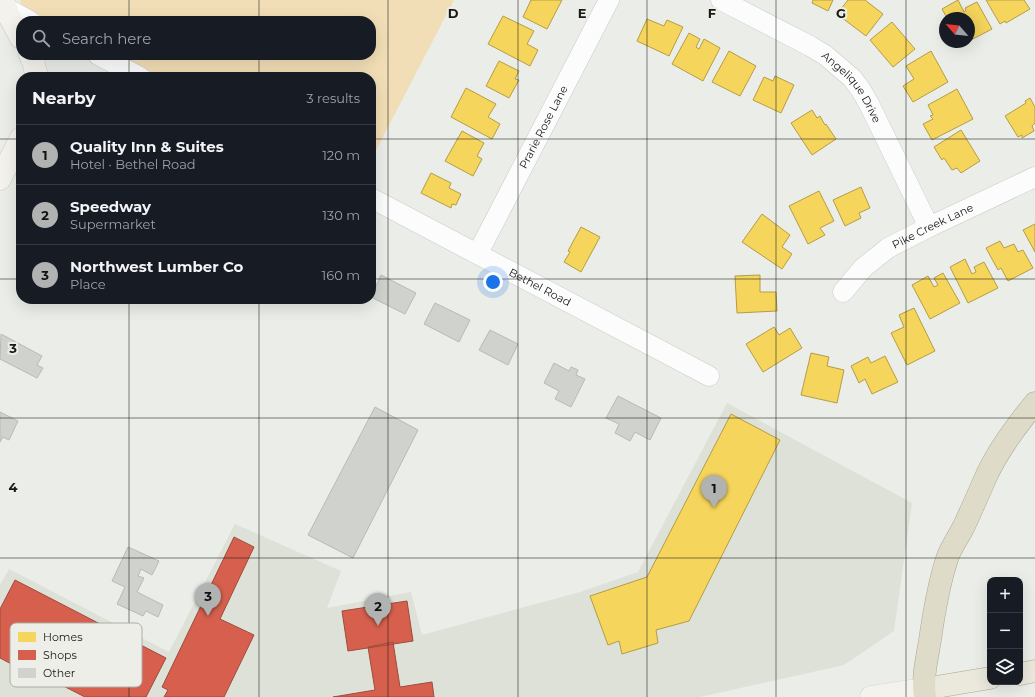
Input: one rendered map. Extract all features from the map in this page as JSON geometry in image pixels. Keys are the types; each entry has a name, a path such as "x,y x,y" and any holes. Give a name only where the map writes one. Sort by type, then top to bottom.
{"highway":[{"path":"924,693 925,668 932,628 949,556 985,479 998,455 1018,424 1035,403"}],"main road":[{"path":"1023,673 1035,671"},
{"path":"924,693 987,679"}],"street":[{"name":"Prarie Rose Lane","path":"478,253 609,0"},
{"name":"Angelique Drive","path":"721,0 810,46 825,55 852,78 869,104 929,227"},
{"path":"4,4 22,16"},
{"path":"4,4 16,28"},
{"path":"32,60 35,72"},
{"path":"108,60 130,72"},
{"path":"0,179 16,148"},
{"name":"Pike Creek Lane","path":"843,292 863,268 882,251 897,242 1035,177"},
{"name":"Bethel Road","path":"376,201 709,376"},
{"path":"871,697 924,693"}],"shaded area":[{"path":"20,0 454,0 376,150 376,72 150,72 127,60 376,60 376,16 41,16 22,6"},
{"path":"727,403 912,503 894,631 844,665 700,697 0,697 0,585 9,569 113,623 10,623 10,687 142,687 142,638 169,652 235,524 341,571 327,608 411,592 422,635 580,592 638,572"}],"building: Homes":[{"path":"531,0 562,0 547,29 523,17"},
{"path":"813,0 833,0 828,11 812,3"},
{"path":"848,0 865,0 883,14 866,36 837,14"},
{"path":"958,0 964,12 944,12 942,9"},
{"path":"986,0 1024,0 1030,9 1006,23 1005,21 1000,24"},
{"path":"977,2 992,29 975,38 975,12 964,12 966,10 965,8"},
{"path":"503,16 534,31 527,44 538,50 530,66 488,44"},
{"path":"647,19 664,26 667,20 683,27 669,56 637,41"},
{"path":"892,22 915,49 893,67 870,40"},
{"path":"689,33 700,39 696,47 699,49 704,39 720,48 703,81 672,64"},
{"path":"729,51 756,66 740,96 712,82"},
{"path":"931,51 948,82 913,102 903,86 914,79 906,66"},
{"path":"499,61 519,71 515,79 519,80 509,98 486,86"},
{"path":"775,76 794,85 781,113 753,100 764,77 773,81"},
{"path":"466,88 496,104 488,117 500,124 492,139 451,117"},
{"path":"957,89 973,119 932,140 923,124 933,119 930,116 933,115 928,105"},
{"path":"1030,98 1035,107 1035,123 1032,126 1034,131 1022,138 1022,135 1018,137 1005,116 1026,103 1025,101"},
{"path":"812,110 817,118 820,116 836,139 812,155 791,123"},
{"path":"961,130 980,161 961,173 957,168 952,170 944,158 942,160 934,147"},
{"path":"462,131 484,143 477,156 482,159 473,176 445,161"},
{"path":"431,173 451,183 449,188 461,194 456,205 452,204 451,208 421,193"},
{"path":"861,187 870,208 859,213 861,218 845,226 833,200"},
{"path":"819,191 834,221 820,228 825,235 808,244 789,206"},
{"path":"762,214 790,235 782,247 792,254 782,269 742,242"},
{"path":"1035,224 1035,252 1023,230"},
{"path":"581,227 600,237 581,272 564,262 570,252 568,251"},
{"path":"1000,241 1004,248 1014,244 1018,252 1023,250 1033,268 1008,281 1001,268 998,270 986,248"},
{"path":"965,259 972,274 976,272 974,267 984,262 998,288 968,303 950,267"},
{"path":"943,273 960,303 930,319 912,285 928,276 934,287 938,285 934,278"},
{"path":"760,275 760,292 776,292 777,311 737,313 735,276"},
{"path":"914,308 935,351 907,365 891,333 904,327 899,315"},
{"path":"774,327 779,335 790,328 802,348 763,372 746,344"},
{"path":"811,353 829,357 827,366 844,370 837,403 801,395"},
{"path":"885,356 898,382 872,394 865,379 859,383 851,366 868,357 871,363"},
{"path":"731,414 780,440 689,621 656,630 658,643 622,654 619,641 608,645 590,596 647,577"}],"building: Shops":[{"path":"234,537 254,547 220,619 254,635 224,697 164,697 168,690 162,687"},
{"path":"15,580 98,623 10,623 10,663 0,658 0,609"},
{"path":"407,601 413,641 348,651 342,611"},
{"path":"393,642 400,687 432,682 434,697 333,697 375,690 368,647"},
{"path":"142,646 166,658 146,697 85,697 65,687 142,687"}],"building: Other":[{"path":"381,275 416,293 405,314 376,300 376,286"},
{"path":"435,303 470,320 459,342 424,324"},
{"path":"490,330 518,344 508,365 479,350"},
{"path":"1,334 42,356 37,365 43,368 37,378 0,359"},
{"path":"554,363 569,371 571,367 578,370 576,375 585,379 571,407 555,399 559,391 544,383"},
{"path":"618,396 661,418 650,440 635,432 630,441 615,433 619,424 606,418"},
{"path":"375,407 418,430 353,558 308,535"},
{"path":"0,412 18,421 9,440 3,437 0,442"},
{"path":"128,547 159,561 152,575 141,569 138,576 144,578 137,592 163,605 158,617 146,611 143,616 117,604 125,587 112,581"}],"place":[{"name":"Quality Inn & Suites","path":"714,508"},
{"name":"Northwest Lumber Co","path":"208,616"},
{"name":"Speedway","path":"378,626"}]}
